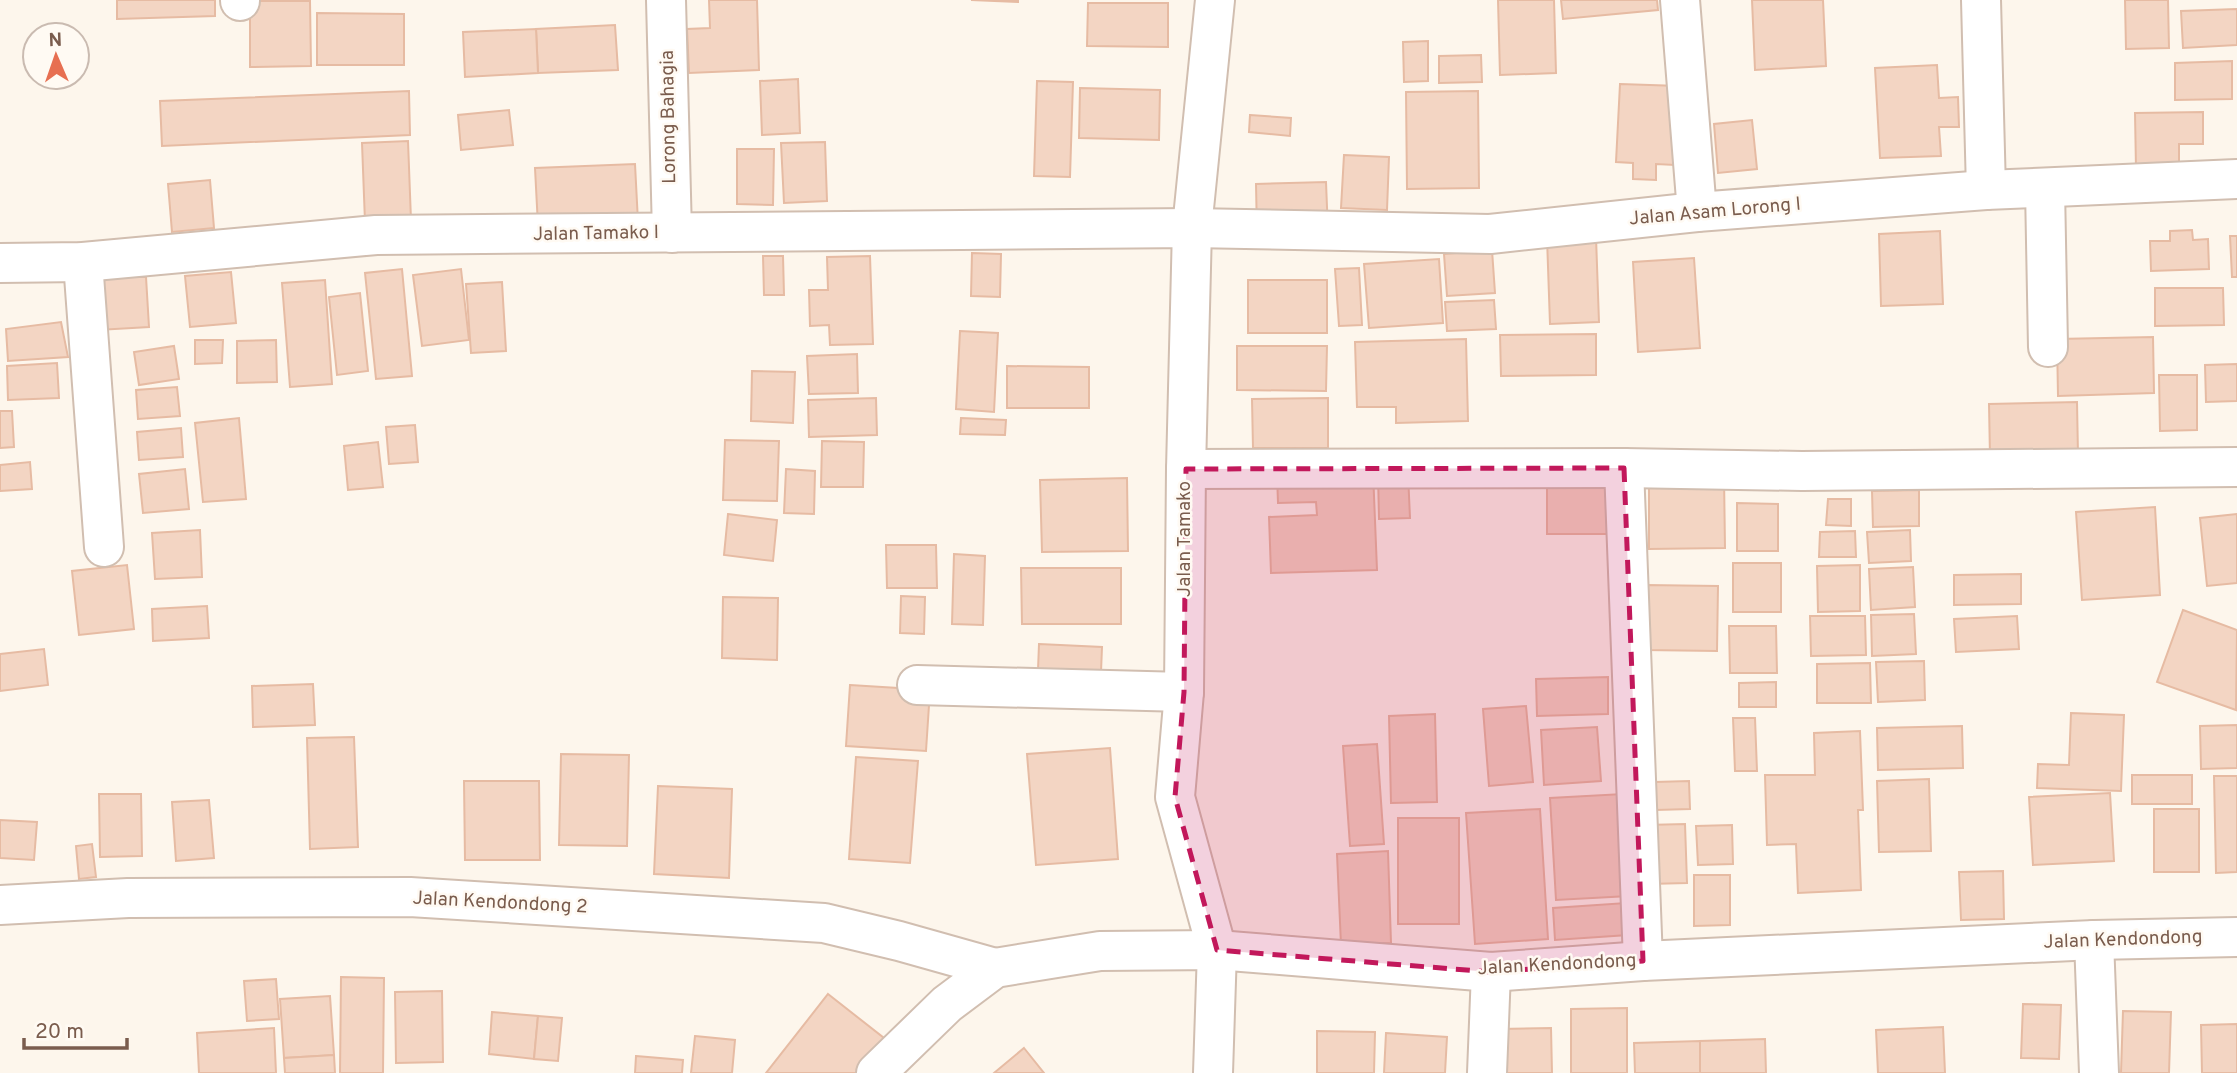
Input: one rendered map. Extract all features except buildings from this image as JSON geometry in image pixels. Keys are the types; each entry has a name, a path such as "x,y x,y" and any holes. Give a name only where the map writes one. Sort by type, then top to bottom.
{"street":[{"name":"Lorong Bahagia","path":"666,0 672,233"},
{"name":"Jalan Tamako","path":"1213,1073 1217,950 1175,797 1184,692 1192,228 1215,0"},
{"path":"1680,0 1697,212"},
{"path":"1981,0 1986,190"},
{"name":"Jalan Asam Lorong I","path":"1192,228 1490,234 1697,212 1986,190 2237,179"},
{"path":"2045,187 2049,347"},
{"name":"Jalan Tamako I","path":"0,263 83,262 376,235 1192,228"},
{"path":"83,262 104,547"},
{"path":"1186,469 1624,468 1802,471 2237,467"},
{"path":"1624,468 1643,961"},
{"path":"917,685 1184,692"},
{"name":"Jalan Kendondong 2","path":"0,905 128,898 410,897 824,923 995,968"},
{"name":"Jalan Kendondong","path":"876,1073 947,1004 995,968 1100,951 1217,950 1491,972 1643,961 2094,940 2237,937"},
{"path":"2094,940 2099,1073"},
{"path":"1487,1073 1491,972"}],"highlighted area":[{"path":"1624,468 1643,961 1491,972 1217,950 1175,797 1184,692 1186,469"}]}
